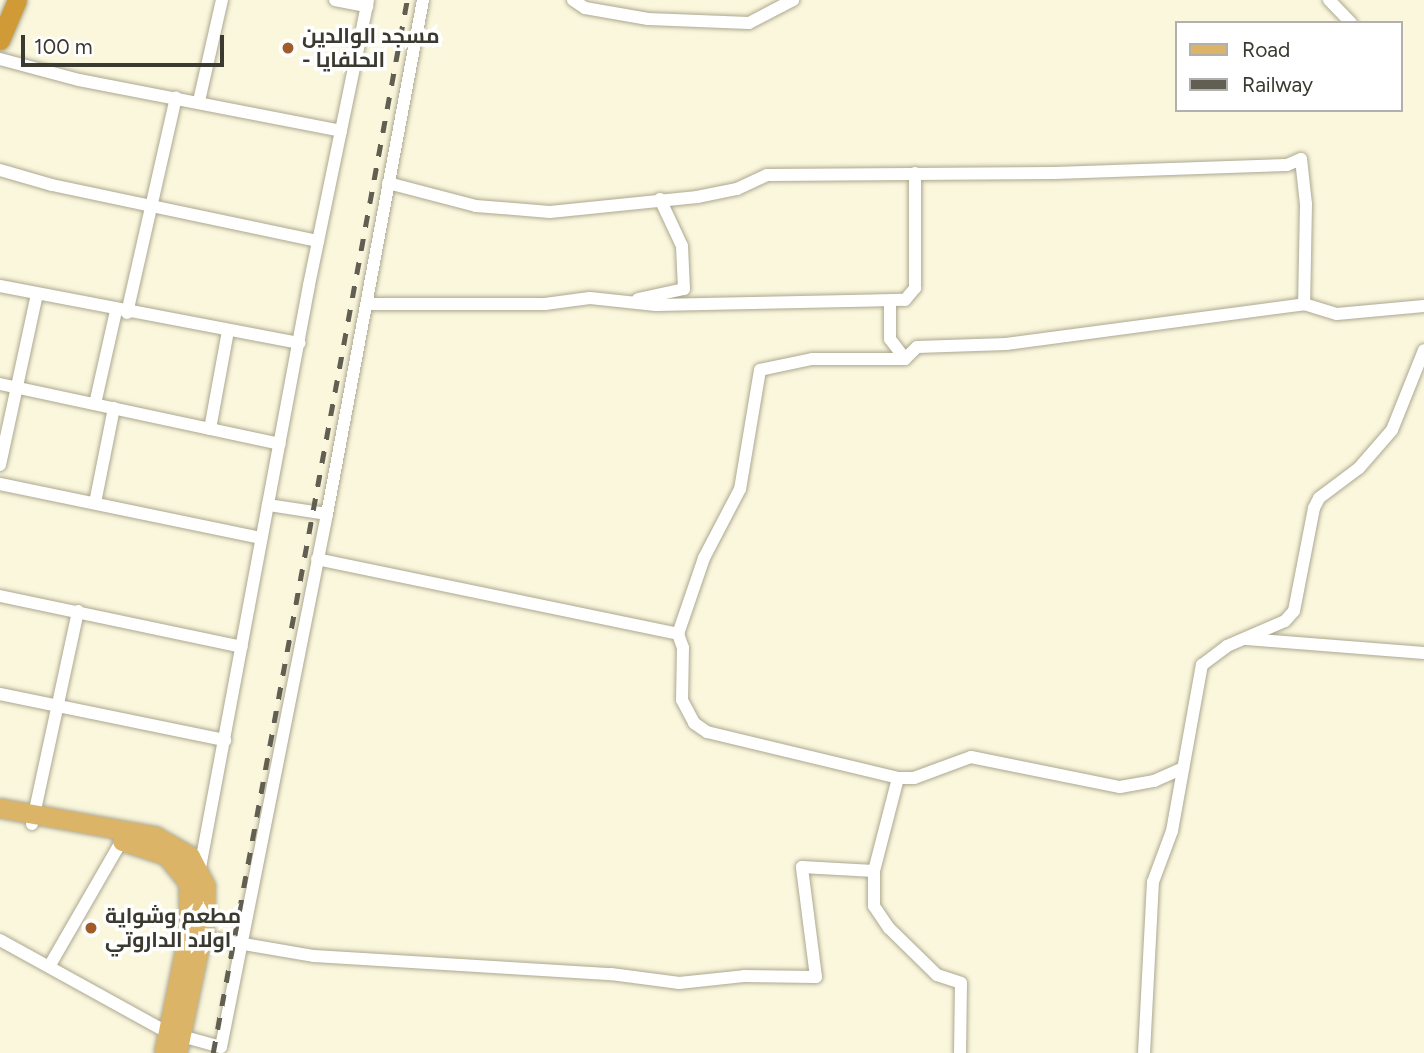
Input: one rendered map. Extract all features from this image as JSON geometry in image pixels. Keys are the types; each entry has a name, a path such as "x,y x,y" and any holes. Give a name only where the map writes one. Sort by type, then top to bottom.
{"highway":[{"path":"0,40 17,0"}],"main road":[{"path":"2,812 171,842 195,877 206,902 203,937 175,1041 164,1053"},
{"path":"175,1041 195,877"}],"street":[{"path":"199,101 222,0"},
{"path":"195,877 225,740 318,241 368,3 335,0"},
{"path":"0,940 50,965 175,1041 221,1047 327,514 423,0"},
{"path":"573,0 585,8 648,19 749,23 793,0"},
{"path":"1329,0 1349,21"},
{"path":"0,59 341,131"},
{"path":"95,404 155,204 176,97"},
{"path":"388,183 476,206 526,211 737,189 767,175 1259,166 1287,165 1301,159 1306,204 1304,304"},
{"path":"0,170 52,185 155,204 318,241"},
{"path":"367,304 545,304 590,298 624,303 905,300 915,288 919,234 915,173"},
{"path":"624,303 684,289 682,246 660,199"},
{"path":"0,286 122,312 300,343"},
{"path":"0,465 37,294"},
{"path":"890,302 890,339 905,359"},
{"path":"1183,768 1154,781 1120,787 971,757 922,775 898,778 707,732 694,723 682,700 683,648 678,634 704,558 740,489 760,370 812,359 905,359 916,347 1006,344 1304,304 1337,314 1424,306"},
{"path":"210,429 228,331"},
{"path":"1144,1053 1153,882 1170,841 1202,665 1243,639 1285,621 1294,611 1314,508 1320,498 1359,468 1392,430 1424,350"},
{"path":"0,384 281,444"},
{"path":"95,503 114,408"},
{"path":"0,484 261,538"},
{"path":"268,505 327,514"},
{"path":"317,559 678,634"},
{"path":"0,596 242,647"},
{"path":"33,818 78,611"},
{"path":"1243,639 1424,653"},
{"path":"0,694 225,740"},
{"path":"898,778 874,871 876,913 937,975 961,983 961,1053"},
{"path":"50,965 125,835"},
{"path":"203,937 314,956 626,975 679,983 744,976 816,977 802,867 874,871"}],"railway":[{"path":"213,1053 407,0"}],"place":[{"name":"مسجد الوالدين - الحلفايا","path":"288,48"},
{"name":"مطعم وشواية اولاد الداروتي","path":"91,928"}]}
